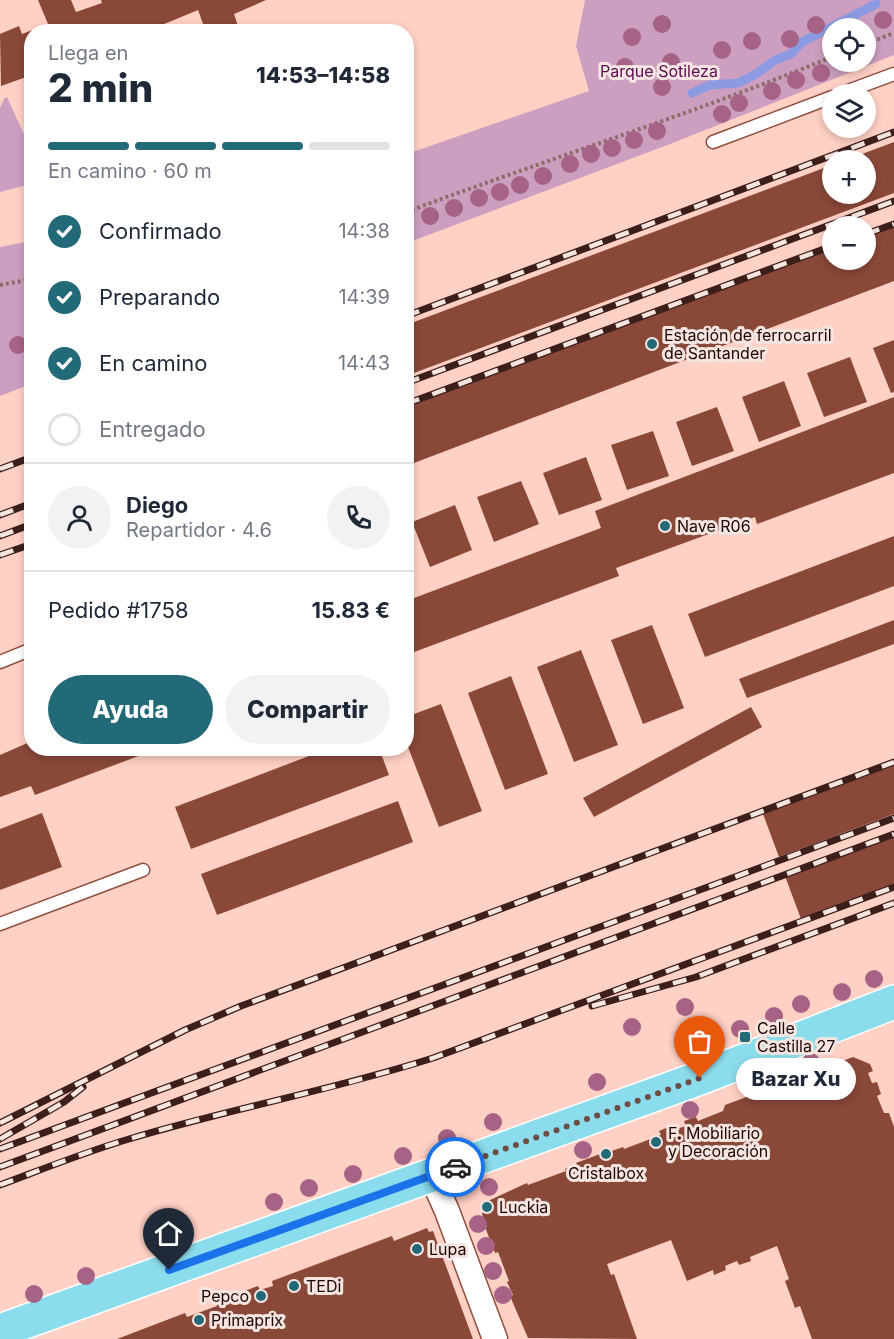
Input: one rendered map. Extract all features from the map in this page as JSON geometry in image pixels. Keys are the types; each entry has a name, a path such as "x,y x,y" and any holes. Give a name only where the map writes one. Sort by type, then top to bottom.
{"main road":[{"path":"0,1331 700,1078 894,1002"}],"street":[{"path":"432,1175 495,1339"}],"lane":[{"path":"867,84 894,74"},
{"path":"713,142 822,101"},
{"path":"0,662 24,653"},
{"path":"0,924 143,870"}],"path":[{"path":"876,40 894,33"},
{"path":"414,209 736,96 822,61"},
{"path":"0,285 24,280"}],"green space":[{"name":"Parque Sotileza","path":"585,0 894,0 894,55 876,62 876,18 822,18 822,72 851,72 670,144 414,240 414,152 589,91 576,46"},
{"path":"7,97 24,135 24,186 0,192 0,108"},
{"path":"24,242 24,387 0,396 0,247"}],"building":[{"path":"38,0 71,0 76,12 102,3 101,0 266,0 234,14 237,24 203,24 198,10 164,24 48,24"},
{"path":"19,26 22,34 24,33 24,78 1,86 0,34"},
{"name":"Estación de ferrocarril de Santander","path":"894,142 894,193 876,200 876,150 873,150"},
{"name":"Estación de ferrocarril de Santander","path":"822,169 822,204 865,204 833,216 822,216 822,220 414,373 414,322"},
{"name":"Estación de ferrocarril de Santander","path":"894,224 894,281 414,463 414,403 822,251 822,270 876,270 876,231"},
{"path":"894,340 894,392 891,393 873,348"},
{"path":"850,357 867,402 824,417 807,373"},
{"path":"784,381 801,426 759,442 742,397"},
{"name":"Nave R06","path":"894,397 894,473 757,524 755,517 616,568 619,576 414,652 414,598 601,528 595,511"},
{"path":"717,407 734,451 692,466 676,422"},
{"path":"653,431 669,476 627,490 611,445"},
{"path":"586,457 602,500 559,515 543,473"},
{"path":"521,481 539,524 494,542 477,497"},
{"path":"455,505 472,550 430,567 414,527 414,521"},
{"path":"894,536 894,586 705,657 688,614"},
{"path":"894,620 894,644 747,698 739,679"},
{"path":"652,625 684,708 643,724 611,640"},
{"path":"581,650 618,745 574,762 537,667"},
{"path":"511,676 548,774 505,790 468,693"},
{"path":"441,704 482,811 439,827 411,756 414,756 414,714"},
{"path":"751,707 762,727 594,817 583,798"},
{"path":"24,744 24,756 138,756 35,795 31,786 0,797 0,755"},
{"path":"309,756 382,756 389,775 191,849 175,807"},
{"path":"894,765 894,814 779,857 763,814"},
{"path":"398,801 413,842 217,915 201,874"},
{"path":"42,813 62,867 0,890 0,829"},
{"path":"894,835 894,884 801,919 785,876"},
{"path":"853,1057 870,1064 873,1071 868,1073 872,1083 877,1082 881,1094 877,1096 884,1113 889,1113 894,1127 894,1339 812,1339 800,1306 795,1308 785,1281 789,1279 777,1246 750,1257 751,1261 739,1265 737,1261 725,1266 726,1270 714,1275 713,1270 687,1281 671,1240 607,1264 611,1275 614,1274 637,1339 528,1338 510,1296 513,1295 498,1252 495,1253 485,1227 487,1227 482,1214 488,1201 527,1183 528,1185 566,1171 565,1169 577,1165 576,1163 661,1135 659,1131 671,1126 673,1130 686,1126 684,1121 696,1117 698,1121 723,1111 725,1105"},
{"path":"427,1228 429,1232 433,1231 473,1339 117,1339 185,1313 187,1317 217,1306 215,1302 258,1286 260,1290 273,1286 272,1281 392,1236 394,1241"}],"waterway":[{"path":"692,93 710,85 738,83 756,74 775,60 791,54 802,42 876,4"}],"railway":[{"path":"414,313 894,132"},
{"path":"414,380 894,201"},
{"path":"876,230 894,224"},
{"path":"414,401 822,250"},
{"path":"0,469 24,460"},
{"path":"0,515 24,506"},
{"path":"0,536 24,527"},
{"path":"0,555 24,547"},
{"path":"0,1123 185,1030 241,1006 894,762"},
{"path":"0,1149 894,818"},
{"path":"0,1167 894,834"},
{"path":"0,1185 129,1139 433,1058 894,887"},
{"path":"592,1006 696,977 894,903"},
{"path":"0,1139 64,1102 83,1087"}],"way so far":[{"path":"455,1167 700,1078"}],"place":[{"name":"Estación de ferrocarril de Santander","path":"652,344"},
{"name":"Nave R06","path":"665,526"},
{"name":"Calle Castilla 27","path":"745,1037"},
{"name":"Bazar Xu","path":"700,1078"},
{"name":"F. Mobiliario y Decoración","path":"656,1142"},
{"name":"Cristalbox","path":"606,1154"},
{"name":"Luckia","path":"487,1207"},
{"name":"Lupa","path":"417,1249"},
{"name":"TEDi","path":"294,1286"},
{"name":"Pepco","path":"261,1296"},
{"name":"Primaprix","path":"199,1320"}],"route":[{"path":"169,1270 455,1167"}]}
